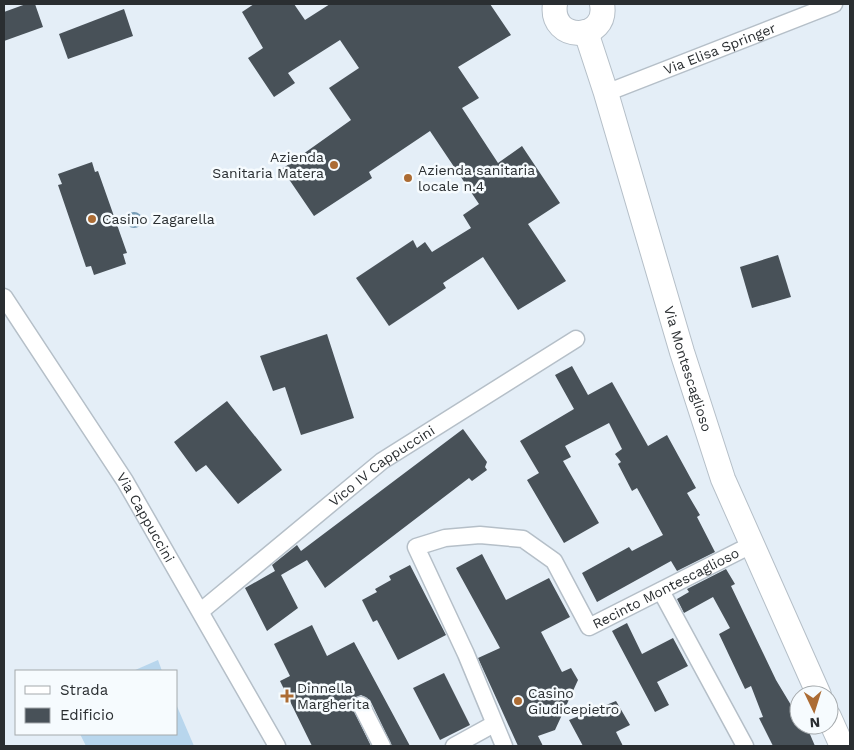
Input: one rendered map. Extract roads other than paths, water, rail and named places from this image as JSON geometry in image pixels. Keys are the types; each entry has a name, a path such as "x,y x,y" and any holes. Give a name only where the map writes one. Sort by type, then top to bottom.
{"main road":[{"path":"555,4 554,14 562,28 570,32 586,32 599,23 602,16 602,4"},
{"name":"Via Montescaglioso","path":"586,32 606,93 682,352 723,479 815,685"}],"street":[{"name":"Via Elisa Springer","path":"606,93 834,4"},
{"name":"Via Cappuccini","path":"4,297 125,481 277,746"},
{"name":"Vico IV Cappuccini","path":"201,611 382,461 576,339"},
{"name":"Recinto Montescaglioso","path":"494,724 466,654 416,547 445,538 480,535 523,539 554,561 589,627 753,544"},
{"path":"661,591 745,746"},
{"path":"361,705 382,746"},
{"path":"454,746 494,724 504,746"}],"place":[{"name":"Azienda Sanitaria Matera","path":"334,165"},
{"name":"Azienda sanitaria locale n.4","path":"408,178"},
{"name":"Casino Zagarella","path":"92,219"},
{"name":"Dinnella Margherita","path":"287,696"},
{"name":"Casino Giudicepietro","path":"518,701"}]}
